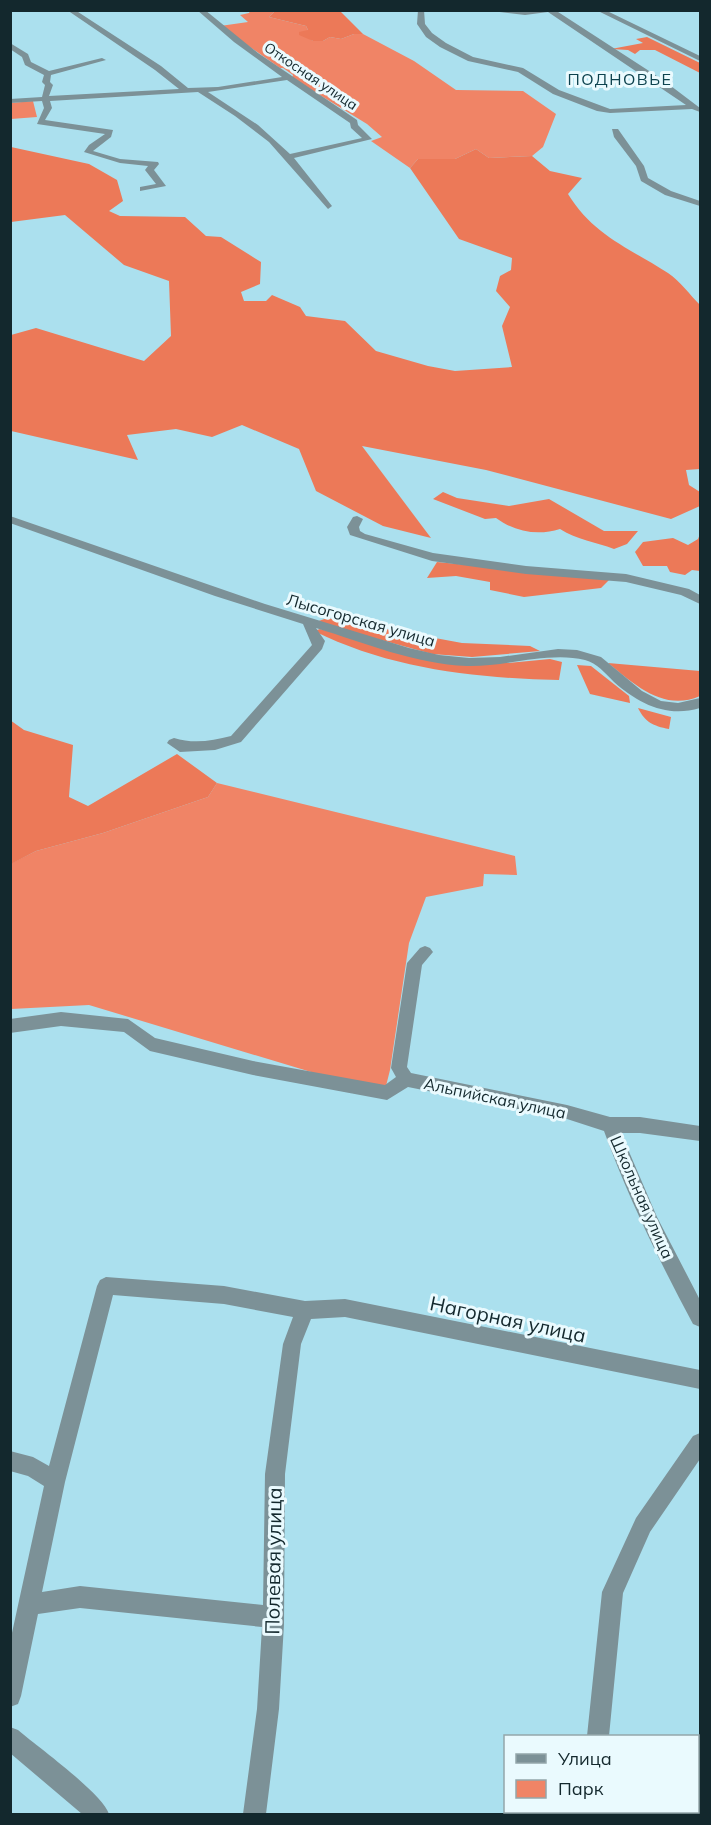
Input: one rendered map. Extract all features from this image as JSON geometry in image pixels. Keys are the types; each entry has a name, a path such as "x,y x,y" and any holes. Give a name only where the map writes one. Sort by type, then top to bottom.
{"street":[{"path":"70,10 158,68 186,91"},
{"name":"Откосная улица","path":"200,10 219,29 354,122 354,126 368,139 290,156"},
{"path":"421,10 421,24 429,35 443,45 471,59 520,70 556,92 600,109 610,111 630,108 697,110"},
{"path":"486,10 529,13 549,10 655,79 697,110"},
{"path":"599,10 700,59"},
{"path":"10,45 25,56 28,63 48,74 102,60"},
{"path":"48,74 46,82 49,85 45,98 48,108 40,122 110,132 108,137 89,147 88,152 120,161 155,164 150,170 162,186 143,189"},
{"path":"10,100 201,90 288,78"},
{"path":"201,90 262,131 290,156 328,206"},
{"path":"615,131 642,168 644,179 668,193 700,204"},
{"name":"Лысогорская улица","path":"10,519 276,613 430,657 470,662 508,660 546,653 590,656 607,666 619,680 648,701 666,708 690,707 700,703"},
{"path":"357,519 353,527 354,533 361,537 432,557 526,570 626,578 685,592 700,600"},
{"path":"174,743 180,747 214,745 236,739 318,646 319,641 312,634 308,622"},
{"name":"Альпийская улица","path":"426,952 415,963 402,1044 399,1068 406,1079 567,1112 610,1125"},
{"path":"10,1026 61,1019 128,1026 150,1044 253,1068 387,1093 406,1079"},
{"name":"Школьная улица","path":"700,1133 640,1125 610,1125 622,1161 700,1318"},
{"name":"Нагорная улица","path":"55,1482 105,1286 224,1295 305,1310 345,1308 700,1380"},
{"name":"Полевая улица","path":"254,1815 268,1709 273,1617 275,1474 292,1344 305,1310"},
{"path":"598,1735 613,1592 643,1525 700,1443"},
{"path":"10,1461 33,1467 55,1482 10,1696"},
{"path":"31,1604 80,1597 273,1617"},
{"path":"10,1738 62,1780 98,1815"}],"green space":[{"path":"250,11 275,11 269,17 306,26 307,37 313,41 323,41 330,37 341,39 354,34 363,34 414,61 456,90 523,91 556,114 543,147 532,156 489,158 476,149 455,159 418,159 410,168 371,141 382,137 367,124 292,78 293,75 220,26 248,22 240,15"},
{"path":"33,101 37,117 11,119 11,103"},
{"path":"217,783 515,856 517,875 484,874 483,886 426,897 409,943 390,1070 384,1094 89,1005 11,1009 10,864 36,851 103,833 208,797"}],"shaded area":[{"path":"275,11 340,11 363,34 354,34 341,39 330,37 323,41 313,41 299,35 299,32 308,30 306,26 269,17"},
{"path":"647,37 700,63 700,73 655,50 640,50 635,54 628,50 611,49 643,43 636,39"},
{"path":"11,147 89,164 117,180 123,201 109,211 120,216 185,217 206,236 221,237 261,262 260,284 241,292 244,301 266,301 272,295 300,307 306,316 345,321 376,351 455,371 512,367 502,326 510,307 496,291 500,276 511,270 512,258 459,239 410,168 418,159 455,159 476,149 489,158 532,156 550,171 582,178 568,194 589,220 613,240 672,276 700,305 700,469 686,470 689,485 700,492 700,506 671,519 486,470 362,446 431,538 383,526 316,491 299,449 242,425 212,437 176,429 127,435 138,460 11,431 11,335 36,328 144,361 171,336 169,281 124,265 65,215 11,222"},
{"path":"443,492 457,498 509,506 549,499 604,531 638,531 627,544 614,549 560,529 543,532 527,531 511,527 496,518 485,519 433,499"},
{"path":"700,534 700,571 692,570 685,575 670,572 667,566 643,566 635,552 643,542 673,538 688,545 698,539"},
{"path":"437,562 610,579 601,588 524,597 490,590 490,582 456,576 427,578"},
{"path":"327,618 462,643 530,646 540,651 472,657 432,654 316,622"},
{"path":"320,629 448,663 507,663 550,659 562,662 559,680 464,674 403,663 343,644 314,631"},
{"path":"608,663 700,671 700,696 674,701 662,698 639,687"},
{"path":"577,665 591,666 629,696 630,703 590,694"},
{"path":"638,708 671,717 669,729 650,723"},
{"path":"10,720 24,730 73,745 69,797 88,806 177,754 217,783 208,797 103,833 36,851 11,864"}],"district":[{"name":"ПОДНОВЬЕ","path":"620,79"}]}
